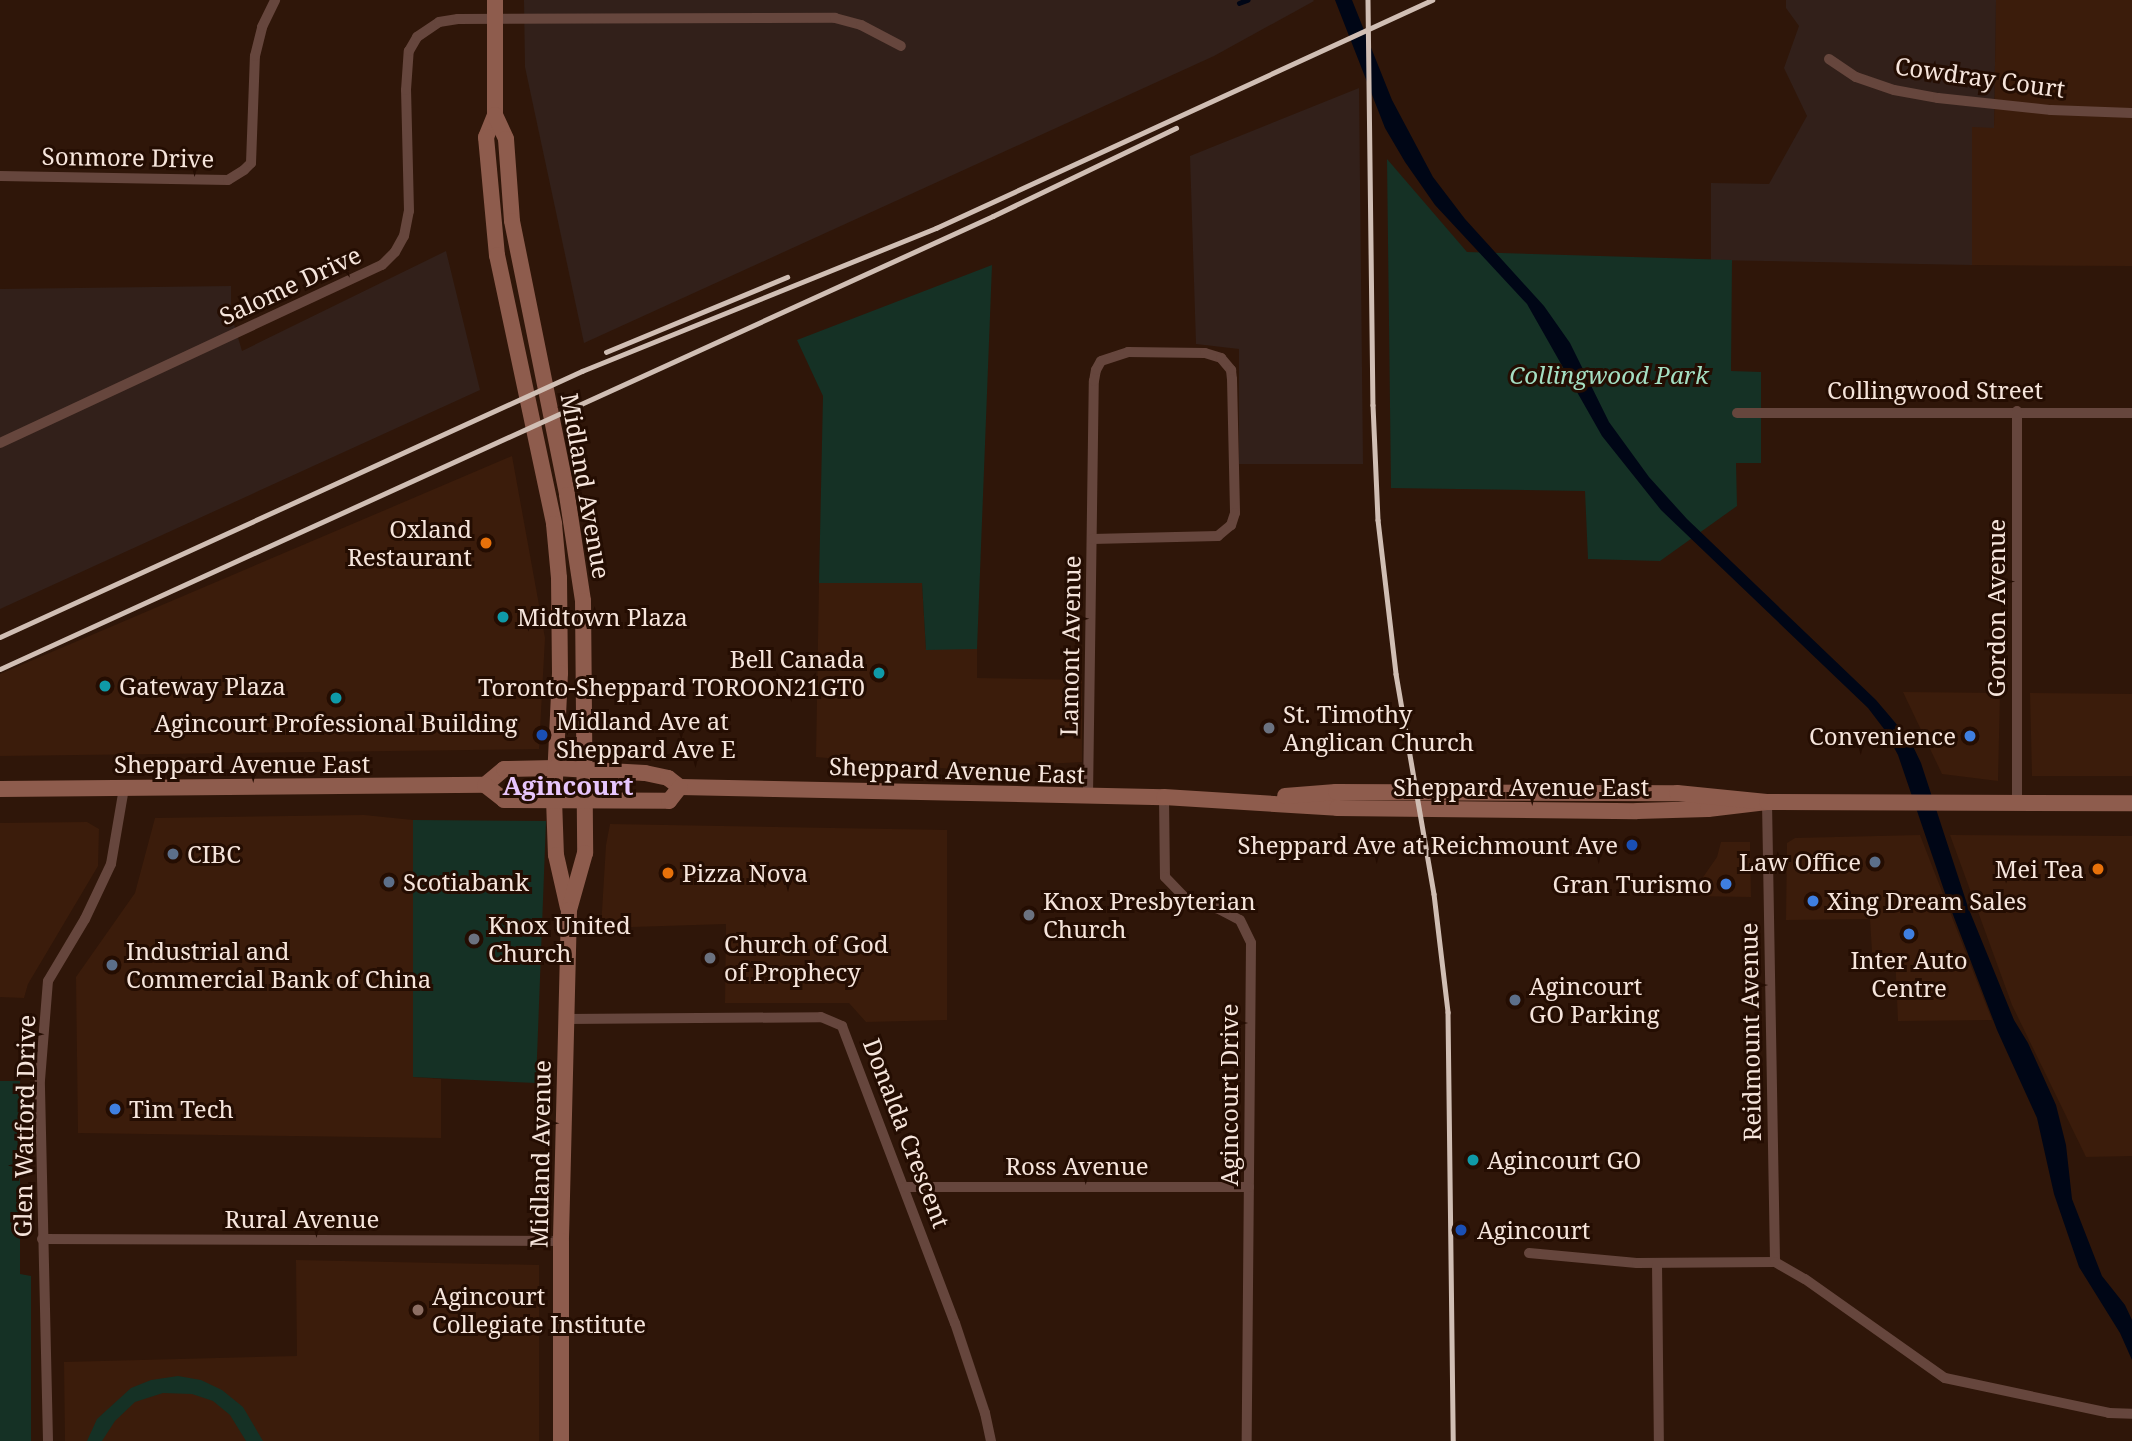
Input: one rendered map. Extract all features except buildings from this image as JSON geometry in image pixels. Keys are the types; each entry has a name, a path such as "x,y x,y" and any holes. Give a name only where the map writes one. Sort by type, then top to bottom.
{"main road":[{"name":"Midland Avenue","path":"495,0 495,115 486,136 497,255 554,524 558,565 560,673 554,799 556,855 569,911"},
{"name":"Midland Avenue","path":"495,115 506,139 512,221 567,495 583,601 586,769 584,853 569,911 561,1241 561,1441"},
{"name":"Sheppard Avenue East","path":"485,785 504,769 555,768 645,773 668,778 680,788 1164,797 1337,808 1637,811 1708,809 1768,802 2017,805 2132,803"},
{"name":"Sheppard Avenue East","path":"0,789 485,785 504,800 669,801 680,788"}],"street":[{"name":"Sonmore Drive","path":"0,176 228,180 244,170 251,163 255,56 262,27 275,0"},
{"path":"495,20 835,18 885,35 901,46"},
{"name":"Salome Drive","path":"0,443 382,265 395,252 404,236 409,212 406,90 412,43 428,27 446,19 495,20"},
{"name":"Cowdray Court","path":"1829,59 1856,77 1894,90 2051,110 2132,113"},
{"name":"Lamont Avenue","path":"1088,796 1094,380 1101,360 1128,352 1205,353 1221,358 1231,370 1232,379 1235,513 1231,525 1218,536 1092,539"},
{"name":"Gordon Avenue","path":"2017,411 2017,805"},
{"name":"Collingwood Street","path":"1737,412 2132,413"},
{"name":"Glen Watford Drive","path":"48,1441 40,1080 48,981 85,919 111,864 124,788"},
{"name":"Agincourt Drive","path":"1164,797 1165,877 1184,897 1222,910 1240,920 1251,943 1247,1441"},
{"name":"Reidmount Avenue","path":"1768,802 1775,1262"},
{"name":"Donalda Crescent","path":"566,1019 821,1017 837,1022 846,1034 955,1323 985,1413 991,1441"},
{"name":"Ross Avenue","path":"905,1187 1249,1188"},
{"name":"Rural Avenue","path":"43,1240 561,1241"},
{"path":"1529,1253 1657,1264 1775,1262 1805,1279 1945,1378 2073,1406 2132,1414"},
{"path":"1657,1264 1659,1441"}],"shaded area":[{"path":"524,0 1314,1 1214,56 584,343 525,67"},
{"path":"1786,0 1996,0 1994,128 1972,127 1972,265 1711,260 1711,183 1769,184 1807,116 1784,68 1799,26 1786,8"},
{"path":"1996,0 2132,0 2132,266 1972,265 1972,127 1994,127"},
{"path":"1359,88 1363,464 1239,464 1239,349 1196,344 1190,156"},
{"path":"446,251 480,390 0,609 0,289 231,286 231,314 242,351"},
{"path":"512,456 545,638 539,749 0,756 0,674"},
{"path":"819,583 922,583 926,649 977,649 977,678 1082,680 1082,762 953,769 816,757"},
{"path":"1903,692 2000,693 1998,781 1942,774"},
{"path":"2030,693 2132,694 2132,776 2032,776"},
{"path":"364,815 413,820 413,1077 441,1079 441,1138 78,1133 76,977 135,893 155,818"},
{"path":"87,822 99,829 98,866 28,984 24,998 0,997 0,823"},
{"path":"610,824 947,830 947,1020 866,1022 849,1003 725,1003 726,924 601,928 606,845"},
{"path":"1920,835 1992,1020 1898,1021 1895,954 1872,952 1870,919 1786,920 1787,843 1795,838"},
{"path":"1950,835 2132,836 2132,1156 2086,1157 2012,1005"},
{"path":"1721,842 1750,842 1751,897 1690,896 1717,857"},
{"name":"Agincourt Collegiate Institute","path":"296,1260 539,1265 539,1441 65,1441 64,1362 297,1356"}],"green space":[{"name":"Collingwood Park","path":"1387,159 1467,252 1732,260 1731,371 1761,372 1761,463 1736,463 1737,506 1660,561 1588,559 1585,491 1391,488"},
{"path":"992,265 977,649 926,650 922,583 819,583 823,396 797,340"},
{"path":"413,820 546,821 536,1083 413,1077"},
{"path":"0,1081 20,1081 20,1274 31,1276 31,1441 0,1441"},
{"path":"178,1376 201,1380 222,1390 243,1407 263,1441 246,1441 230,1415 213,1401 192,1394 163,1393 135,1402 115,1421 102,1441 87,1441 97,1419 131,1388 151,1380"}],"water":[{"path":"1335,0 1352,0 1392,100 1433,177 1465,219 1544,306 1570,343 1609,422 1649,477 1687,519 1876,700 1910,740 1921,763 1968,907 2014,1020 2028,1043 2056,1105 2066,1145 2072,1199 2102,1276 2125,1305 2132,1320 2132,1360 2120,1333 2079,1267 2054,1194 2037,1118 1997,1030 1947,899 1898,755 1884,729 1868,708 1661,510 1602,436 1527,304 1435,205 1405,162 1385,128"}],"waterway":[{"path":"1239,3 1247,0"}],"railway":[{"path":"1368,0 1373,405 1378,520 1396,674 1434,894 1448,1012 1453,1441"},
{"path":"0,637 582,371 936,228 1432,0"},
{"path":"0,669 993,216 1176,128"},
{"path":"606,352 787,277"}],"place":[{"name":"Oxland Restaurant","path":"486,543"},
{"name":"Midtown Plaza","path":"503,617"},
{"name":"Bell Canada Toronto-Sheppard TOROON21GT0","path":"879,673"},
{"name":"Gateway Plaza","path":"105,686"},
{"name":"Agincourt Professional Building","path":"336,698"},
{"name":"St. Timothy Anglican Church","path":"1269,728"},
{"name":"Midland Ave at Sheppard Ave E","path":"542,735"},
{"name":"Convenience","path":"1970,736"},
{"name":"Sheppard Ave at Reichmount Ave","path":"1632,845"},
{"name":"CIBC","path":"173,854"},
{"name":"Law Office","path":"1875,862"},
{"name":"Mei Tea","path":"2098,869"},
{"name":"Pizza Nova","path":"668,873"},
{"name":"Scotiabank","path":"389,882"},
{"name":"Gran Turismo","path":"1726,884"},
{"name":"Xing Dream Sales","path":"1813,901"},
{"name":"Knox Presbyterian Church","path":"1029,915"},
{"name":"Inter Auto Centre","path":"1909,934"},
{"name":"Knox United Church","path":"474,939"},
{"name":"Church of God of Prophecy","path":"710,958"},
{"name":"Industrial and Commercial Bank of China","path":"112,965"},
{"name":"Agincourt GO Parking","path":"1515,1000"},
{"name":"Tim Tech","path":"115,1109"},
{"name":"Agincourt GO","path":"1473,1160"},
{"name":"Agincourt","path":"1461,1230"},
{"name":"Agincourt Collegiate Institute","path":"418,1310"}],"district":[{"name":"Agincourt","path":"568,786"}]}
